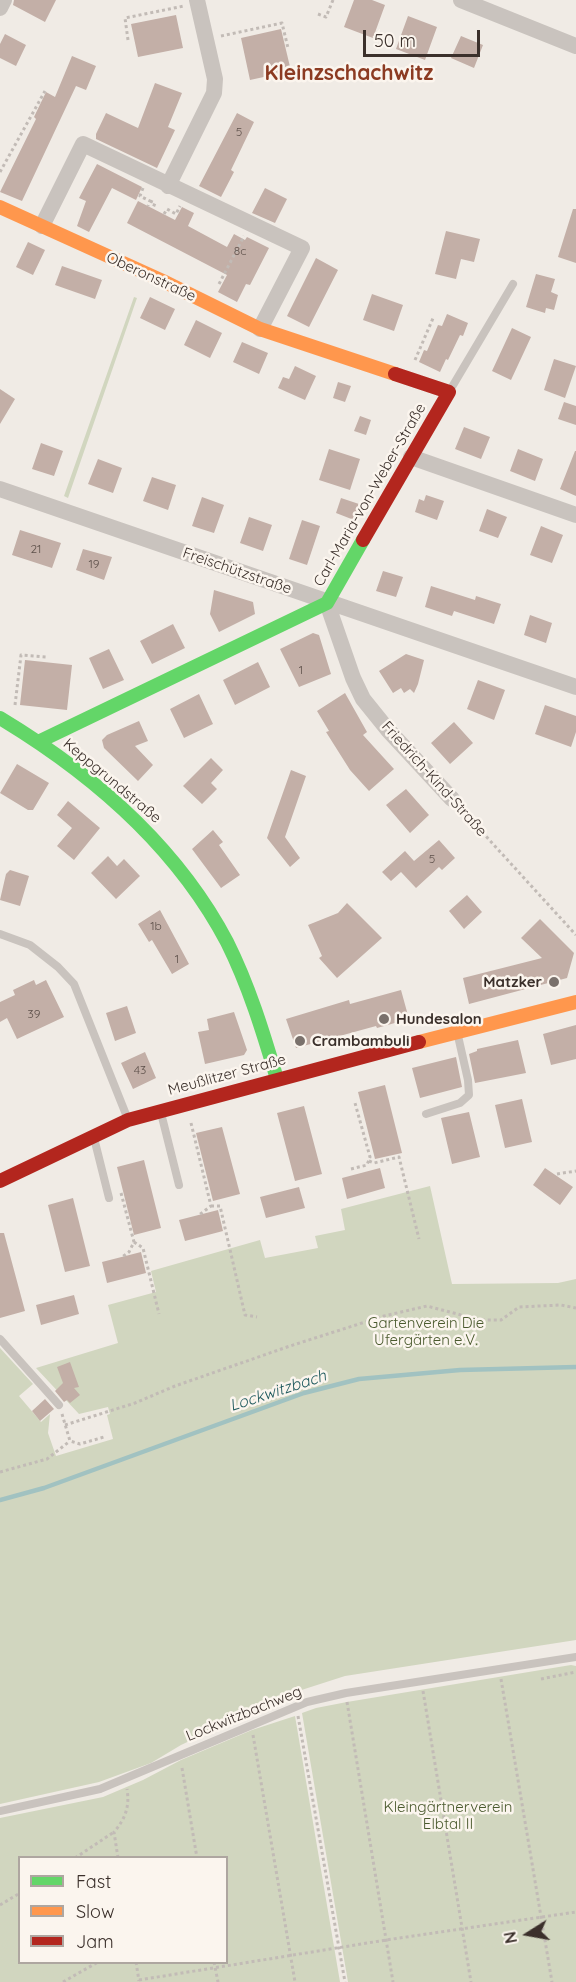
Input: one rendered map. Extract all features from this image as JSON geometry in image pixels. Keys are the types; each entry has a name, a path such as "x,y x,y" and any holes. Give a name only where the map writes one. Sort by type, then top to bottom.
{"street":[{"path":"0,8 4,0"},
{"path":"461,0 576,46"},
{"path":"168,186 214,93 215,79 197,2"},
{"path":"42,226 83,144 302,248 260,329"},
{"name":"Oberonstraße","path":"0,207 260,329 449,393"},
{"name":"Carl-Maria-von-Weber-Straße","path":"38,742 327,603 449,393"},
{"path":"411,457 576,515"},
{"name":"Freischützstraße","path":"0,489 576,687"},
{"name":"Friedrich-Kind-Straße","path":"327,603 353,678 363,699 388,730 453,799"},
{"name":"Keppgrundstraße","path":"0,718 86,777 145,827 192,885 218,926 237,963 257,1013 277,1079"},
{"name":"Meußlitzer Straße","path":"0,1181 128,1120 160,1110 576,1002"}],"lane":[{"name":"Carl-Maria-von-Weber-Straße","path":"449,393 513,284"},
{"path":"0,934 30,945 58,967 74,984 128,1120"},
{"path":"426,1114 460,1103 469,1095 468,1080 457,1032"},
{"path":"160,1110 179,1185"},
{"path":"94,1137 109,1198"},
{"path":"0,1339 59,1405"},
{"name":"Lockwitzbachweg","path":"0,1810 100,1789 297,1706 346,1693 576,1657"}],"path":[{"path":"318,14 326,17 333,0"},
{"path":"128,40 125,18 197,2"},
{"path":"206,39 282,22 288,48"},
{"path":"0,172 45,91"},
{"path":"150,201 155,203 153,208"},
{"path":"219,284 250,224"},
{"path":"407,378 434,316"},
{"path":"13,726 21,655 46,657"},
{"name":"Friedrich-Kind-Straße","path":"453,799 576,935"},
{"path":"186,1103 211,1206"},
{"path":"351,1169 367,1165 370,1157 355,1103"},
{"path":"369,1161 374,1163 399,1157 419,1239"},
{"path":"557,1173 576,1171"},
{"path":"199,1215 211,1206 220,1206 245,1315 257,1317"},
{"path":"134,1242 143,1248 159,1314"},
{"path":"70,1441 65,1426 290,1346 384,1316 427,1306 480,1320 501,1320 519,1307 561,1305 576,1308"},
{"path":"70,1441 80,1444 104,1437"},
{"path":"0,1473 47,1460 70,1441"},
{"path":"541,1679 576,1672"},
{"path":"500,1677 552,1982"},
{"path":"423,1690 471,1982"},
{"path":"347,1702 393,1982"},
{"path":"297,1706 345,1982"},
{"path":"252,1730 295,1982"},
{"path":"181,1760 197,1856"},
{"path":"77,1856 114,1832 126,1815 127,1788"},
{"path":"114,1832 118,1856"},
{"path":"0,1905 18,1894"},
{"path":"136,1964 139,1981 462,1928 576,1912"},
{"path":"63,1982 94,1964"},
{"path":"214,1964 218,1982"}],"green space":[{"path":"134,297 137,298 68,498 64,496"},
{"name":"Gartenverein Die Ufergärten e.V.","path":"430,1186 452,1284 558,1283 576,1279 576,1640 345,1676 286,1695 181,1745 151,1763 99,1782 0,1804 0,1348 33,1384 19,1396 41,1422 50,1414 48,1433 56,1456 113,1439 107,1415 110,1414 108,1407 79,1414 36,1368 118,1343 108,1305 156,1292 151,1271 260,1240 265,1258 318,1248 315,1236 345,1230 341,1209"},
{"name":"Kleingärtnerverein Elbtal II","path":"576,1666 576,1982 348,1982 302,1713 347,1702"},
{"path":"295,1716 340,1982 0,1982 0,1818 103,1797 252,1730"}],"building":[{"path":"14,0 56,0 45,22 13,5"},
{"path":"354,0 372,0 385,5 373,38 344,27"},
{"path":"176,15 183,48 138,57 131,24"},
{"path":"408,16 437,27 425,60 396,49"},
{"path":"281,29 291,71 250,80 241,38"},
{"path":"5,34 26,45 16,66 0,58 0,44"},
{"path":"461,36 483,45 474,68 451,58"},
{"path":"72,56 96,66 86,90 76,86 22,201 0,192 36,119 34,117 46,92 55,97"},
{"path":"155,83 182,93 168,127 175,130 157,168 96,139 106,113 138,128"},
{"path":"237,113 254,122 231,170 234,172 221,197 199,186"},
{"path":"97,164 142,187 136,200 112,188 89,232 77,226 86,201 79,198"},
{"path":"265,188 287,199 275,223 252,213"},
{"path":"138,201 175,220 182,207 194,213 188,226 227,247 234,234 245,240 247,237 269,248 250,285 246,284 237,302 218,292 227,275 127,223"},
{"path":"573,209 576,209 576,263 558,257"},
{"path":"446,231 480,239 474,262 461,259 456,279 435,274"},
{"path":"28,242 45,250 33,275 16,267"},
{"path":"316,258 338,270 309,327 287,316"},
{"path":"62,266 102,280 95,299 55,285"},
{"path":"536,274 555,279 551,292 558,295 554,310 546,308 545,313 526,307"},
{"path":"372,294 403,305 394,331 363,320"},
{"path":"150,297 175,309 165,330 140,318"},
{"path":"447,314 468,323 463,336 460,335 440,372 419,362 424,350 427,351 438,325 442,326"},
{"path":"196,320 222,333 210,358 184,345"},
{"path":"512,328 531,337 511,380 492,371"},
{"path":"242,342 268,353 259,374 233,362"},
{"path":"554,359 576,366 565,398 544,390"},
{"path":"295,366 316,376 305,400 278,388 283,377 289,379"},
{"path":"338,382 351,386 345,402 333,398"},
{"path":"0,389 15,399 0,424"},
{"path":"564,402 576,406 576,425 558,419"},
{"path":"360,416 371,420 366,435 354,431"},
{"path":"464,427 490,437 481,459 455,449"},
{"path":"41,443 63,451 54,476 32,469"},
{"path":"329,449 360,459 350,490 319,480"},
{"path":"518,449 543,459 535,481 510,471"},
{"path":"576,451 576,496 560,489"},
{"path":"98,459 122,468 113,493 88,484"},
{"path":"152,477 176,485 168,510 143,501"},
{"path":"426,495 444,501 437,520 415,512 419,499 424,501"},
{"path":"202,497 224,505 214,533 192,526"},
{"path":"341,498 359,504 354,520 336,513"},
{"path":"487,509 507,517 498,538 479,531"},
{"path":"249,517 272,525 263,551 240,543"},
{"path":"302,520 320,526 307,565 289,559"},
{"path":"541,526 563,535 552,563 530,555"},
{"path":"20,530 61,543 52,568 12,555"},
{"path":"83,549 112,557 104,580 76,570"},
{"path":"383,571 403,577 396,597 376,591"},
{"path":"431,586 475,600 476,596 501,604 494,624 454,611 452,616 425,607"},
{"path":"214,590 253,602 255,614 219,632 210,614"},
{"path":"530,615 552,623 546,643 524,635"},
{"path":"173,624 185,648 152,664 140,641"},
{"path":"313,633 319,635 331,674 299,687 280,649"},
{"path":"109,649 124,680 103,689 89,658"},
{"path":"406,654 424,660 418,684 414,693 410,689 404,693 401,688 393,693 379,671"},
{"path":"25,660 72,665 67,710 20,705"},
{"path":"258,662 270,687 235,705 223,680"},
{"path":"478,680 505,690 494,720 467,709"},
{"path":"345,693 367,732 363,735 394,769 369,791 350,770 326,732 329,731 317,711"},
{"path":"199,694 213,724 184,738 170,709"},
{"path":"545,705 576,716 576,732 571,747 535,734"},
{"path":"139,721 148,741 135,746 153,765 138,781 104,748 102,740 107,735"},
{"path":"454,722 473,743 450,764 431,743"},
{"path":"211,758 223,770 211,783 217,789 202,804 183,786"},
{"path":"17,764 49,783 33,810 28,810 0,793"},
{"path":"291,770 306,776 285,837 300,858 290,867 267,838"},
{"path":"406,789 429,815 410,833 386,805"},
{"path":"68,801 100,828 74,860 57,846 72,828 57,815"},
{"path":"213,830 223,842 219,845 240,875 221,888 192,849"},
{"path":"439,840 455,858 442,870 439,867 416,888 401,872 391,881 382,872 405,851 414,861"},
{"path":"108,856 117,866 124,859 140,876 116,899 91,873"},
{"path":"10,870 29,876 20,906 0,900 6,874"},
{"path":"467,895 482,912 464,929 449,911"},
{"path":"347,903 382,938 337,978 319,958 322,956 308,925 338,913"},
{"path":"160,910 189,964 172,974 152,940 149,942 138,924"},
{"path":"540,919 574,953 567,978 469,1004 463,978 542,958 521,938"},
{"path":"34,980 36,985 46,980 64,1017 17,1039 7,1018 0,1022 0,1002 15,995 13,990"},
{"path":"401,990 409,1019 296,1048 286,1019 349,1000 350,1004"},
{"path":"127,1006 136,1033 115,1041 106,1013"},
{"path":"234,1012 247,1050 244,1055 205,1064 198,1032 209,1030 207,1019"},
{"path":"576,1025 576,1059 551,1065 543,1034"},
{"path":"518,1040 526,1073 475,1083 469,1054 477,1049"},
{"path":"145,1052 156,1078 133,1089 121,1063"},
{"path":"456,1057 462,1087 420,1098 412,1068"},
{"path":"385,1085 402,1153 375,1159 358,1092"},
{"path":"522,1099 532,1142 505,1148 495,1105"},
{"path":"304,1106 322,1174 295,1181 277,1113"},
{"path":"469,1112 480,1157 452,1164 441,1118"},
{"path":"222,1127 240,1194 213,1201 196,1133"},
{"path":"144,1160 161,1228 134,1235 117,1167"},
{"path":"380,1168 385,1188 347,1199 342,1178"},
{"path":"545,1168 573,1187 560,1205 533,1185"},
{"path":"299,1187 305,1208 266,1218 260,1197"},
{"path":"73,1198 90,1266 65,1272 48,1205"},
{"path":"218,1210 223,1231 185,1241 179,1220"},
{"path":"0,1233 4,1233 25,1311 0,1318"},
{"path":"141,1252 146,1273 107,1283 102,1262"},
{"path":"74,1295 79,1314 41,1325 36,1305"},
{"path":"70,1362 79,1387 74,1388 80,1395 70,1403 67,1400 64,1402 55,1391 63,1383 57,1367"},
{"path":"45,1399 54,1409 40,1421 32,1411"}],"waterway":[{"name":"Lockwitzbach","path":"0,1500 44,1488 304,1393 359,1379 460,1370 576,1367"}],"traffic: fast":[{"path":"38,742 327,603 363,540"},
{"path":"0,718 68,763 99,788 157,843 183,874 206,907 235,959 255,1009 277,1079"}],"traffic: slow":[{"path":"0,207 163,281 260,329 395,374"},
{"path":"419,1042 576,1002"}],"traffic: jam":[{"path":"363,540 449,392 395,374"},
{"path":"0,1181 128,1120 419,1042"}],"place":[{"name":"Matzker","path":"554,982"},
{"name":"Hundesalon","path":"384,1019"},
{"name":"Crambambuli","path":"300,1041"}],"district":[{"name":"Kleinzschachwitz","path":"349,74"}]}
